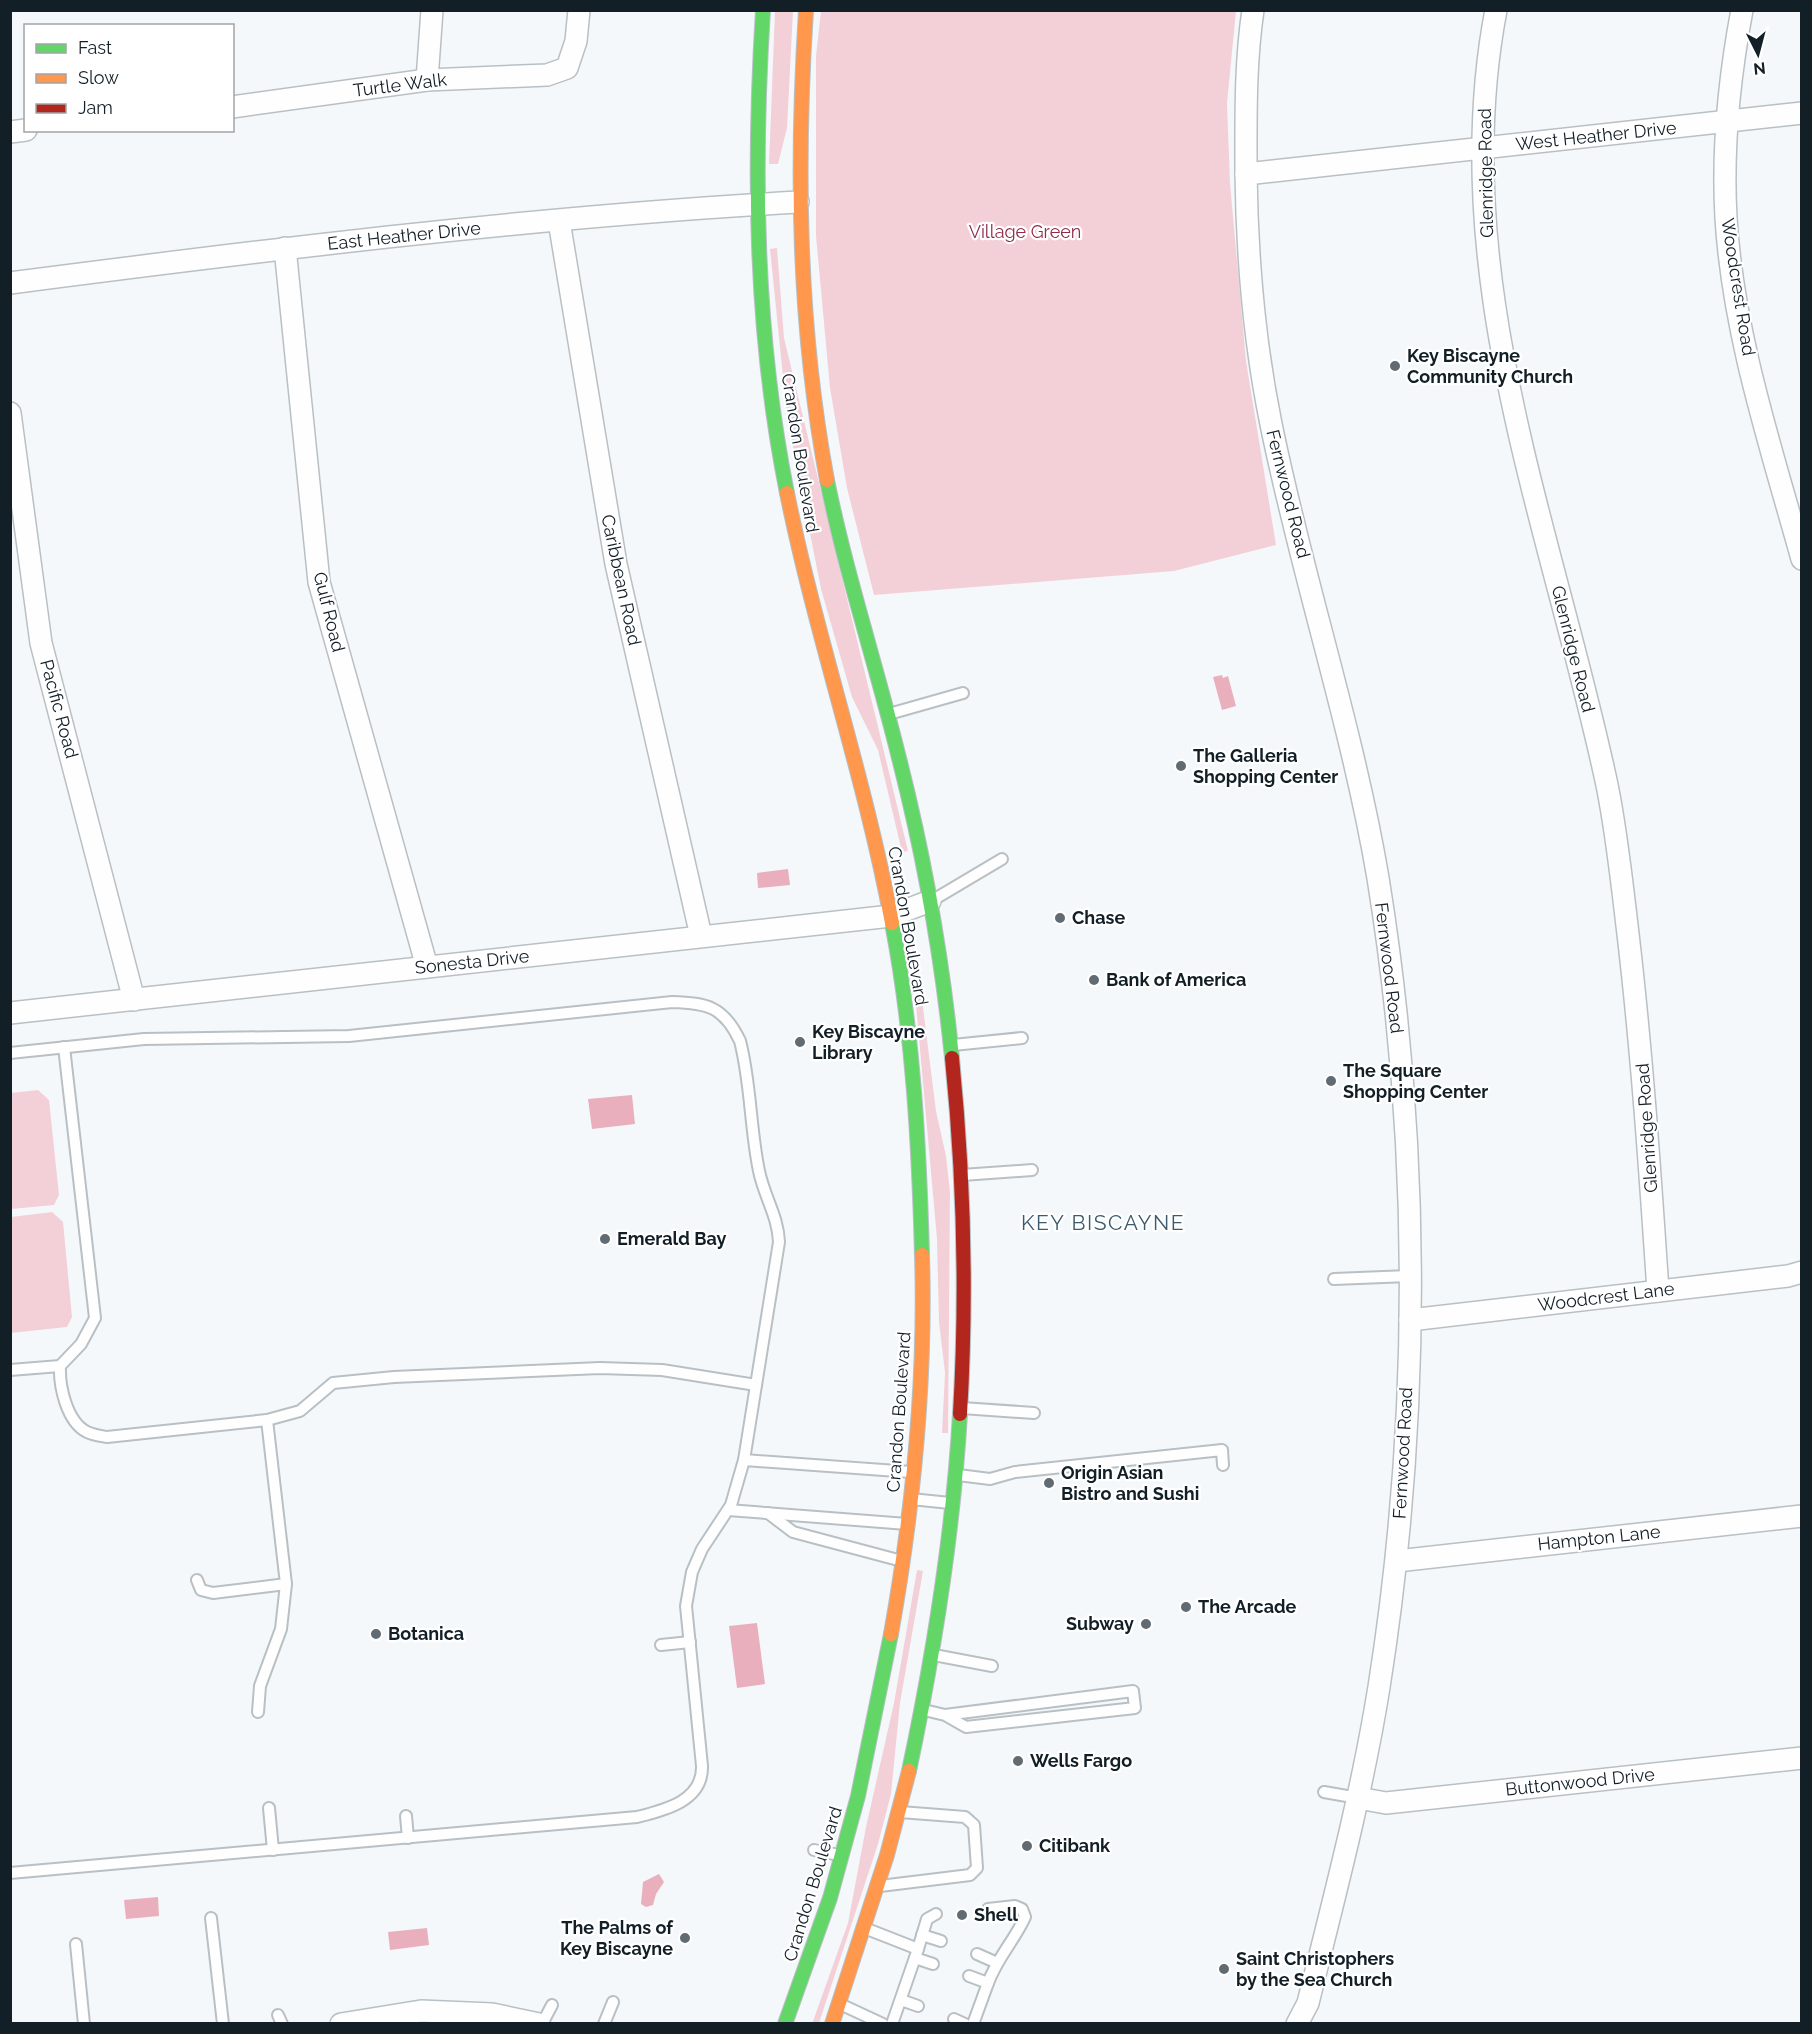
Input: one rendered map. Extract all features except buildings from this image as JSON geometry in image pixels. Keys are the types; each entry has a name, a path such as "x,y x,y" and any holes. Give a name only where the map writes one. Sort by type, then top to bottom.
{"main road":[{"name":"Crandon Boulevard","path":"763,10 757,91 755,204 760,294 772,405 784,482 807,586 868,811 891,916 908,1035 920,1175 922,1357 915,1473 885,1680 829,1903 785,2024"},
{"name":"Crandon Boulevard","path":"806,10 799,93 798,202 812,383 825,469 841,545 888,715 930,901 952,1045 962,1176 965,1271 962,1408 953,1504 932,1655 899,1812 832,2024"}],"street":[{"path":"427,80 432,10"},
{"name":"Turtle Walk","path":"234,107 427,80 547,75 567,68 576,41 579,10"},
{"name":"Fernwood Road","path":"1252,10 1247,82 1246,174 1250,283 1259,357 1271,426 1354,754 1378,882 1400,1054 1408,1203 1410,1320 1406,1434 1397,1561 1379,1687 1358,1798 1311,2013 1298,2024"},
{"name":"Glenridge Road","path":"1496,10 1485,91 1483,149 1485,222 1499,344 1517,428 1607,787 1619,862 1642,1058 1658,1291"},
{"name":"Woodcrest Road","path":"1742,10 1729,77 1726,122 1726,218 1739,320 1802,559"},
{"name":"West Heather Drive","path":"1246,174 1802,113"},
{"name":"East Heather Drive","path":"10,283 285,248 559,221 798,202"},
{"name":"Caribbean Road","path":"559,221 616,564 701,936"},
{"name":"Gulf Road","path":"285,248 319,582 427,967"},
{"name":"Pacific Road","path":"10,413 41,643 134,1000"},
{"name":"Sonesta Drive","path":"10,1013 891,916 930,901"},
{"name":"Woodcrest Lane","path":"1410,1320 1788,1276 1802,1272"},
{"name":"Hampton Lane","path":"1397,1561 1802,1516"},
{"name":"Buttonwood Drive","path":"1358,1798 1386,1803 1802,1758"},
{"path":"341,2024 421,2011 492,2014 540,2024"}],"lane":[{"path":"888,715 963,693"},
{"path":"930,901 1002,859"},
{"path":"10,1053 144,1039 349,1036 672,1002 698,1003 717,1009 732,1024 740,1041 763,1190 778,1221 779,1242 744,1460 728,1510 702,1549 692,1572 686,1606 702,1777 694,1793 667,1810 637,1817 10,1873"},
{"path":"952,1045 1022,1038"},
{"path":"64,1047 95,1318 81,1344 60,1366 59,1380 66,1403 77,1423 87,1432 107,1437 267,1420 300,1411 333,1383 394,1377 600,1368 662,1370 756,1385"},
{"path":"962,1176 1032,1170"},
{"path":"1334,1279 1409,1276"},
{"path":"10,1370 60,1366"},
{"path":"962,1408 1034,1413"},
{"path":"258,1712 260,1686 281,1629 286,1584 267,1420"},
{"path":"956,1475 990,1479 1015,1472 1221,1450 1223,1465"},
{"path":"744,1460 915,1473"},
{"path":"911,1499 953,1504"},
{"path":"728,1510 908,1524"},
{"path":"768,1513 793,1532 903,1562"},
{"path":"197,1580 201,1590 213,1593 286,1584"},
{"path":"661,1645 690,1642"},
{"path":"932,1655 992,1666"},
{"path":"922,1710 945,1715 966,1727 1135,1708 1133,1691 945,1715"},
{"path":"1088,1696 1090,1714"},
{"path":"1324,1792 1358,1798"},
{"path":"269,1809 273,1850"},
{"path":"877,1887 970,1875 977,1868 974,1825 965,1816 899,1812"},
{"path":"406,1816 408,1838"},
{"path":"814,1850 842,1856"},
{"path":"973,2024 995,1962 1015,1940 1025,1917 1022,1909 1015,1905 988,1909"},
{"path":"892,2024 927,1919 936,1914"},
{"path":"211,1918 223,2024"},
{"path":"864,1928 933,1964"},
{"path":"922,1935 941,1941"},
{"path":"76,1944 84,2024"},
{"path":"977,1954 995,1962"},
{"path":"969,1976 988,1983"},
{"path":"604,2024 613,2001"},
{"path":"901,2001 918,2006"},
{"path":"838,2003 883,2024"},
{"path":"540,2024 552,2005"},
{"path":"954,2019 965,2024"}],"green space":[{"path":"775,11 793,11 787,128 778,164 769,164"},
{"name":"Village Green","path":"821,11 1236,11 1227,103 1230,183 1246,361 1276,545 1174,571 874,595 847,488 830,388 816,236 816,56"},
{"path":"777,248 784,338 908,851 902,852 878,750 852,697 821,589 787,416 770,249"},
{"path":"912,960 917,960 936,1111 946,1156 950,1192 948,1433 942,1433 945,1373 939,1322 937,1239"},
{"path":"38,1090 49,1100 59,1195 54,1205 11,1209 11,1093"},
{"path":"52,1212 63,1222 72,1317 67,1327 11,1333 11,1217"},
{"path":"917,1570 923,1571 900,1703 891,1794 878,1844 819,2023 812,2024 848,1923 866,1827 894,1703"}],"shaded area":[{"path":"1222,675 1223,678 1228,676 1236,706 1222,710 1213,677"},
{"path":"788,869 790,885 758,888 757,873"},
{"path":"632,1095 635,1124 592,1129 588,1099"},
{"path":"757,1623 765,1684 737,1688 729,1626"},
{"path":"659,1874 664,1882 656,1894 653,1905 646,1907 641,1904 643,1882"},
{"path":"158,1897 159,1916 126,1919 124,1900"},
{"path":"427,1928 429,1945 390,1950 388,1932"}],"traffic: fast":[{"path":"763,10 758,131 759,252 768,373 787,493"},
{"path":"827,480 843,550 908,795 931,907 952,1058"},
{"path":"892,923 905,1005 914,1088 922,1255"},
{"path":"909,1771 927,1682 941,1594 953,1504 960,1414"},
{"path":"785,2024 830,1898 858,1796 891,1634"}],"traffic: slow":[{"path":"806,10 801,128 802,246 810,363 827,480"},
{"path":"787,493 812,600 868,814 892,923"},
{"path":"891,1634 912,1493 920,1398 922,1255"},
{"path":"832,2024 887,1855 909,1771"}],"traffic: jam":[{"path":"952,1058 959,1147 964,1280 960,1414"}],"place":[{"name":"Key Biscayne Community Church","path":"1395,366"},
{"name":"The Galleria Shopping Center","path":"1181,766"},
{"name":"Chase","path":"1060,918"},
{"name":"Bank of America","path":"1094,980"},
{"name":"Key Biscayne Library","path":"800,1042"},
{"name":"The Square Shopping Center","path":"1331,1081"},
{"name":"Emerald Bay","path":"605,1239"},
{"name":"Origin Asian Bistro and Sushi","path":"1049,1483"},
{"name":"The Arcade","path":"1186,1607"},
{"name":"Subway","path":"1146,1624"},
{"name":"Botanica","path":"376,1634"},
{"name":"Wells Fargo","path":"1018,1761"},
{"name":"Citibank","path":"1027,1846"},
{"name":"Shell","path":"962,1915"},
{"name":"The Palms of Key Biscayne","path":"685,1938"},
{"name":"Saint Christophers by the Sea Church","path":"1224,1969"}],"district":[{"name":"KEY BISCAYNE","path":"1103,1223"}]}
